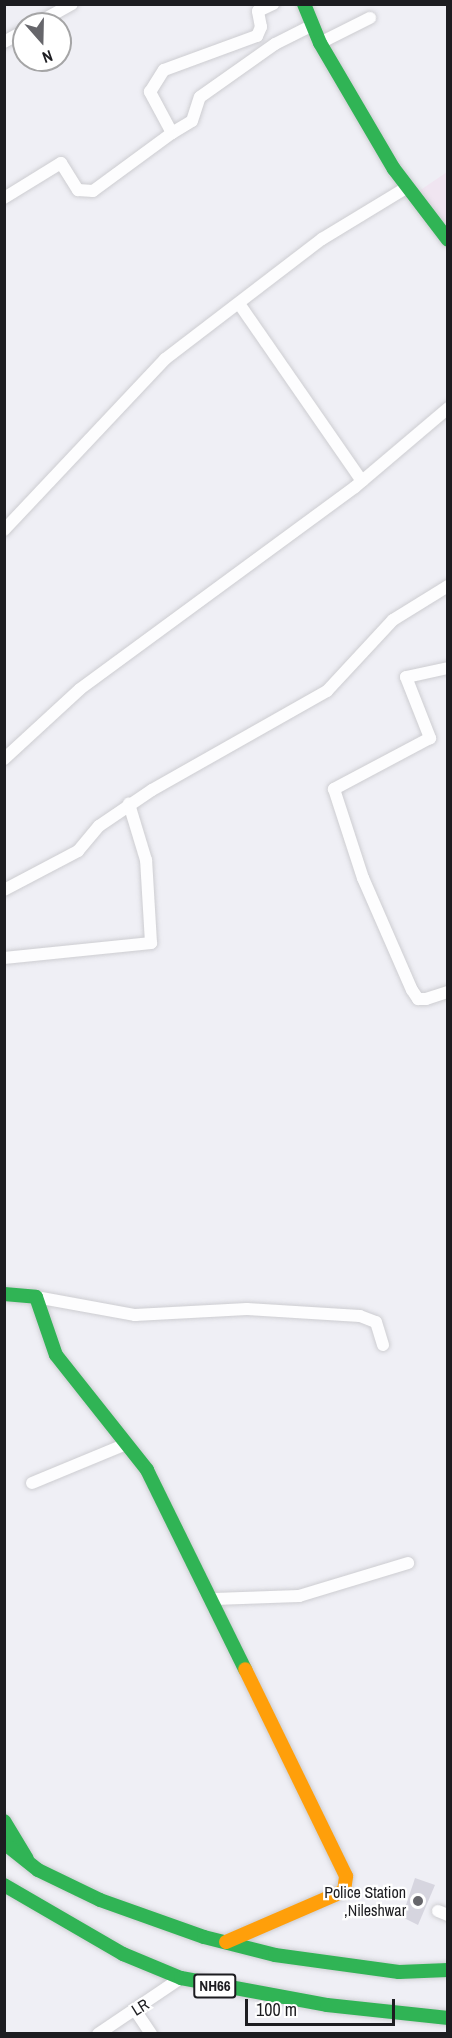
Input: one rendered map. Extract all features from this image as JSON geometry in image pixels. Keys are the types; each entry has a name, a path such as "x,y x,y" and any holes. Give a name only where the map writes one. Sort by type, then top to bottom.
{"main road":[{"path":"304,4 320,43 406,188 447,240"},
{"path":"4,1294 36,1298 56,1355 147,1470 214,1599 347,1884 226,1942"},
{"path":"4,1821 29,1863"},
{"path":"4,1843 29,1863 100,1900 226,1942 275,1955 399,1972 447,1970"},
{"name":"NH66","path":"4,1885 123,1954 181,1978 346,2008 447,2018"}],"street":[{"path":"58,12 72,4"},
{"path":"172,133 150,92 155,80 182,59 257,36 261,27 258,11 273,4"},
{"path":"320,43 370,18"},
{"path":"4,198 61,163 85,194 192,121 200,97 275,44 313,25"},
{"path":"4,530 151,371 240,305 322,239 406,188"},
{"path":"240,305 362,481"},
{"path":"4,759 80,689 362,481 447,408"},
{"path":"4,890 78,851 129,804 327,691 393,620 447,586"},
{"path":"447,668 406,677 430,738 334,789 363,878 412,990 418,999 426,999 447,992"},
{"path":"4,958 151,943 146,860 129,804"},
{"path":"36,1298 135,1315 247,1310 360,1316 376,1322 383,1345"},
{"path":"32,1483 126,1444"},
{"path":"214,1599 299,1596 408,1563"},
{"name":"LR","path":"98,2034 181,1978"},
{"path":"135,2010 151,2034"}],"shaded area":[{"path":"447,172 447,226 419,191"}],"building":[{"name":"Police Station ,Nileshwar","path":"415,1878 435,1885 418,1925 402,1917"}],"traffic: fast":[{"path":"304,4 320,43 394,169 448,240"},
{"path":"4,1294 36,1297 56,1355 147,1470 245,1669"},
{"path":"4,1821 27,1859"},
{"path":"4,1843 38,1870 100,1900 204,1937 275,1955 399,1972 448,1970"},
{"path":"4,1885 123,1954 181,1978 327,2005 448,2018"}],"traffic: slow":[{"path":"226,1942 344,1891 346,1876 245,1669"}],"place":[{"name":"Police Station ,Nileshwar","path":"418,1901"}]}
